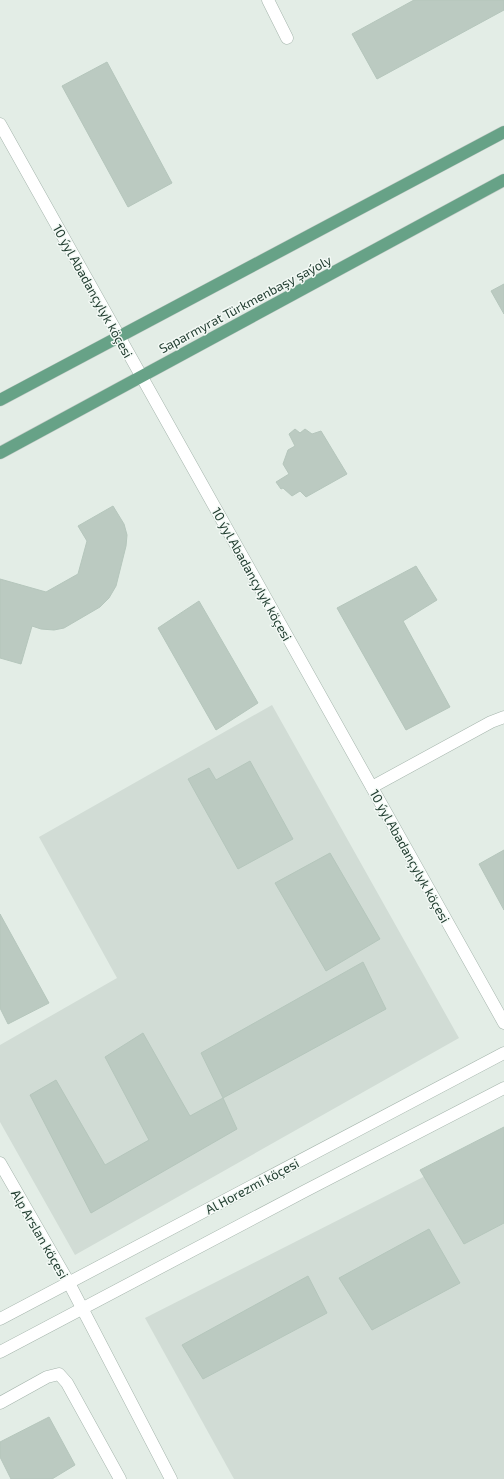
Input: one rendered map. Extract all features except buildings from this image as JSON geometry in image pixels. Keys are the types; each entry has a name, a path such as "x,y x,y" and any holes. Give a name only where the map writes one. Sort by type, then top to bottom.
{"main road":[{"path":"0,400 504,132"},
{"name":"Saparmyrat Türkmenbaşy şaýoly","path":"0,453 504,180"}],"street":[{"path":"268,0 287,38"},
{"name":"10 ýyl Abadançylyk köçesi","path":"0,124 504,1023"},
{"path":"372,787 492,722 504,717"},
{"name":"Al Horezmi köçesi","path":"0,1319 504,1052"},
{"path":"0,1352 504,1088"},
{"name":"Alp Arslan köçesi","path":"0,1163 68,1283 171,1479"},
{"path":"0,1403 47,1377 59,1374 67,1383 120,1479"}],"shaded area":[{"path":"272,705 459,1038 75,1255 0,1122 0,1045 117,978 39,837"},
{"path":"504,1136 504,1479 234,1479 145,1318"}]}
